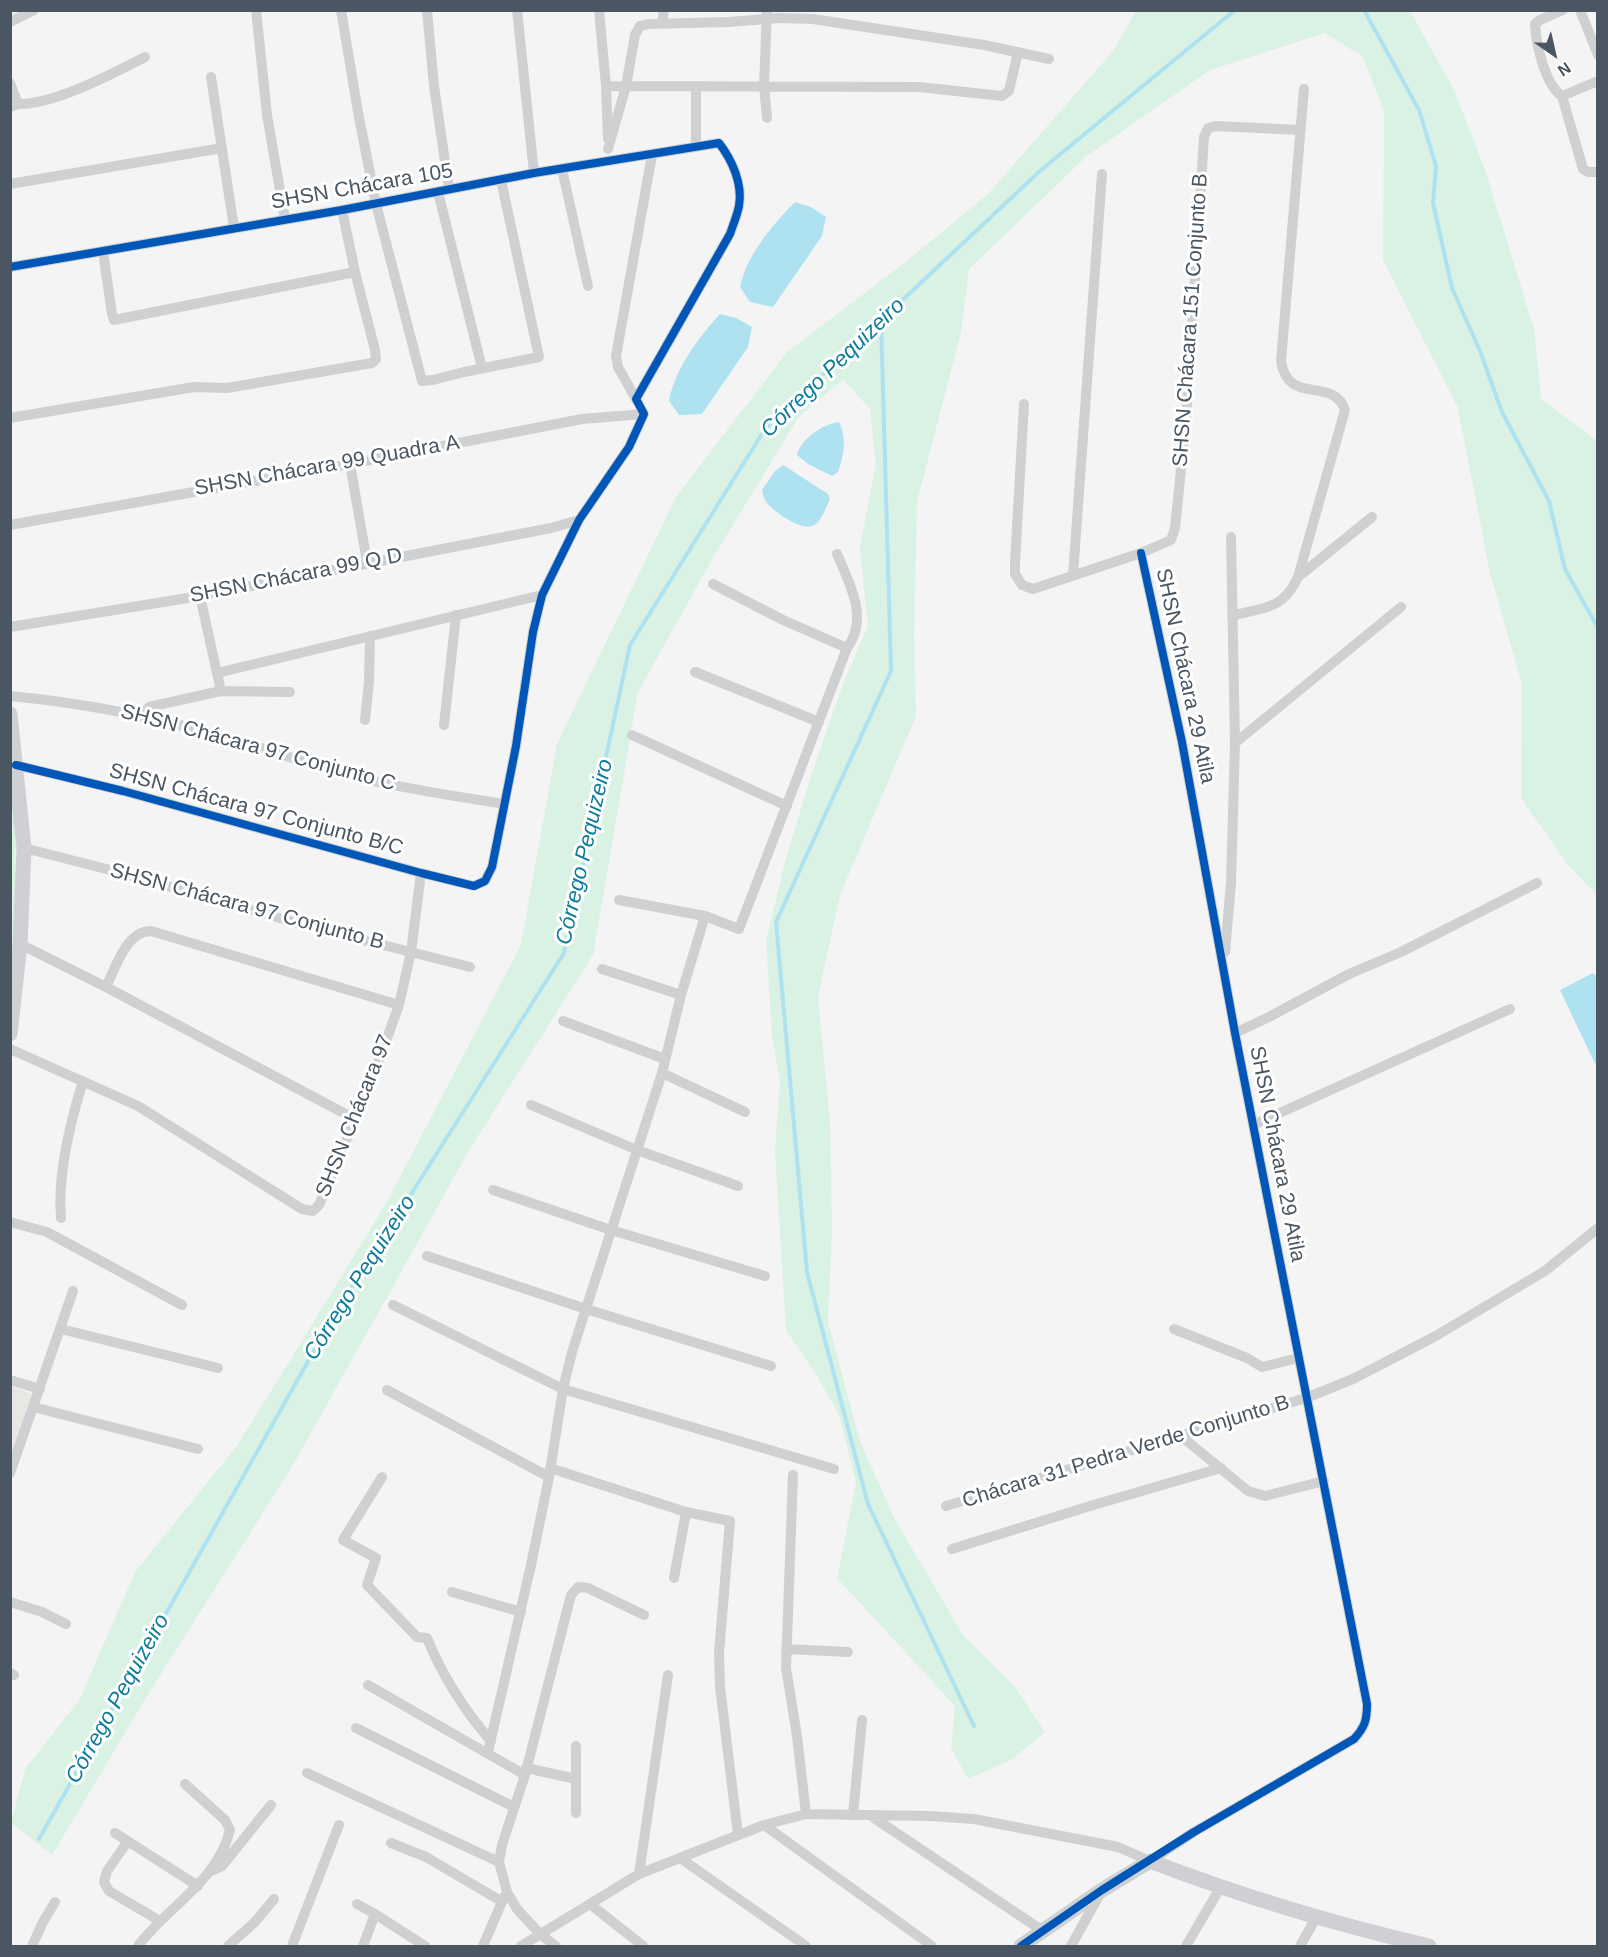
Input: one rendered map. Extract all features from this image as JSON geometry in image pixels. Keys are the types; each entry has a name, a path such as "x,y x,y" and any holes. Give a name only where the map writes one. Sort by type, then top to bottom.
{"street":[{"path":"10,22 34,10"},
{"path":"256,10 267,115 285,219"},
{"path":"341,10 357,112 376,204 422,381 433,381 482,368 539,357 501,180"},
{"path":"427,10 434,86 449,189"},
{"path":"517,10 534,173"},
{"path":"599,10 606,86 608,162"},
{"path":"662,23 664,10"},
{"path":"1563,10 1535,24 1536,40 1550,84 1562,96 1583,169 1588,172 1598,172"},
{"path":"1580,10 1598,55"},
{"path":"608,149 640,26 662,23 729,22 767,15 845,23 984,45 1048,59"},
{"path":"766,117 764,86 767,15"},
{"path":"606,86 918,87 1002,96 1009,91 1018,52"},
{"path":"10,84 14,106 32,104 82,87 145,57"},
{"path":"211,77 234,228"},
{"path":"1562,96 1598,81"},
{"path":"696,86 696,147"},
{"path":"1232,616 1274,605 1284,600 1291,591 1298,577 1345,410 1343,402 1334,394 1292,384 1286,379 1281,361 1304,89"},
{"name":"SHSN Chácara 151 Conjunto B","path":"1141,553 1171,540 1175,528 1186,421 1204,137 1208,128 1223,126 1300,130"},
{"name":"SHSN Chácara 105","path":"10,267 376,204 534,173 719,143 730,158 738,181 740,204 730,234 636,399"},
{"path":"10,184 222,148"},
{"path":"504,804 521,715 533,632 542,596 579,519 629,447 644,414 618,367 616,356 652,155"},
{"path":"562,169 588,286"},
{"path":"1073,575 1102,174"},
{"path":"438,192 482,368"},
{"name":"SHSN Chácara 105","path":"10,418 194,387 227,388 372,363 376,359 375,350 342,210"},
{"path":"103,252 114,320 355,272"},
{"path":"1024,404 1015,574 1022,585 1033,589 1141,553"},
{"name":"SHSN Chácara 99 Quadra A","path":"10,525 350,464 589,417 644,414"},
{"path":"350,464 367,562"},
{"path":"1298,577 1372,517"},
{"name":"SHSN Chácara 99 Q D","path":"10,627 200,596 551,528 579,519"},
{"path":"1223,968 1231,883 1236,743 1232,537"},
{"name":"SHSN Chácara 29 Atila","path":"1141,553 1182,742 1235,1033 1367,1711 1364,1728 1354,1739 1194,1832 1150,1861"},
{"path":"619,900 705,916 739,929 847,648 857,633 856,607 837,554"},
{"path":"713,584 783,620 847,648"},
{"path":"200,596 221,691"},
{"path":"217,673 542,596"},
{"path":"1236,743 1401,607"},
{"path":"444,725 456,615"},
{"path":"365,720 370,636"},
{"path":"695,672 819,722"},
{"path":"141,716 149,707 221,691 290,692"},
{"name":"SHSN Chácara 97 Conjunto C","path":"10,696 87,705 141,716 226,737 356,777 504,804"},
{"path":"10,714 24,848 20,944 10,1034"},
{"path":"632,735 787,806"},
{"name":"SHSN Chácara 97 Conjunto B/C","path":"16,765 123,791 474,886 485,881 492,867 504,804"},
{"name":"SHSN Chácara 97 Conjunto B","path":"24,848 122,873 304,925 471,967"},
{"path":"399,1005 411,952 422,873"},
{"path":"1235,1033 1349,974 1401,952 1536,883"},
{"path":"489,1747 521,1611 572,1352 662,1073 681,995 705,916"},
{"name":"SHSN Chácara 97","path":"10,1048 138,1106 219,1155 278,1195 308,1211 313,1211 319,1205 355,1119 399,1005 151,931 138,933 131,940 106,987"},
{"path":"20,944 355,1119"},
{"path":"602,969 681,995"},
{"path":"1253,1125 1510,1009"},
{"path":"563,1021 665,1059"},
{"path":"662,1073 745,1112"},
{"path":"61,1218 60,1190 74,1109 83,1081"},
{"path":"531,1105 637,1150 738,1186"},
{"path":"493,1190 611,1230 765,1276"},
{"path":"10,1222 47,1232 182,1305"},
{"path":"1306,1398 1353,1379 1434,1337 1545,1271 1598,1228"},
{"path":"428,1256 586,1309 771,1366"},
{"path":"10,1473 73,1291"},
{"path":"393,1305 563,1389 834,1469"},
{"path":"61,1329 218,1368"},
{"path":"1174,1329 1248,1358 1262,1367 1298,1358"},
{"path":"10,1380 40,1389"},
{"path":"387,1390 549,1472 686,1512 730,1521 719,1653 720,1687 738,1835"},
{"name":"Chácara 31 Pedra Verde Conjunto B","path":"946,1506 1306,1398"},
{"path":"33,1407 198,1449"},
{"path":"1181,1436 1248,1491 1258,1496 1324,1481"},
{"path":"952,1549 1221,1468"},
{"path":"793,1475 786,1668 806,1814"},
{"path":"382,1478 343,1540 376,1558 367,1585 417,1637 427,1638 436,1660 489,1747"},
{"path":"674,1578 686,1512"},
{"path":"483,1947 504,1896 498,1862 526,1771 567,1607 574,1590 578,1587 588,1588 644,1615"},
{"path":"452,1592 521,1611"},
{"path":"10,1602 42,1612 66,1624"},
{"path":"786,1649 848,1652"},
{"path":"639,1874 668,1675"},
{"path":"368,1685 489,1747 526,1771 576,1779"},
{"path":"853,1815 862,1720"},
{"path":"356,1728 514,1807"},
{"path":"576,1746 576,1813"},
{"path":"306,1773 498,1862"},
{"path":"138,1947 160,1921 198,1886 223,1851 229,1836 230,1830 225,1820 185,1784"},
{"path":"208,1872 222,1866 272,1805"},
{"path":"521,1947 639,1874 764,1825 806,1814 930,1816 985,1821 1118,1847 1220,1888 1316,1918 1420,1946"},
{"path":"870,1816 1043,1931"},
{"path":"292,1947 339,1825"},
{"path":"764,1825 932,1947"},
{"path":"115,1833 198,1886"},
{"path":"128,1841 106,1871 104,1882 109,1891 160,1921"},
{"path":"391,1843 426,1857 504,1896 540,1934 556,1947"},
{"path":"680,1858 806,1947"},
{"path":"1021,1947 1102,1890 1150,1861"},
{"path":"1186,1947 1220,1888"},
{"path":"1071,1947 1102,1890"},
{"path":"228,1947 255,1922 274,1899"},
{"path":"32,1947 55,1902"},
{"path":"357,1904 425,1947"},
{"path":"590,1904 643,1947"},
{"path":"363,1947 375,1914"},
{"path":"1300,1947 1316,1918"}],"shaded area":[{"path":"11,1386 32,1394 11,1457"}],"green space":[{"path":"1136,11 1410,11 1454,90 1485,170 1534,329 1541,399 1597,441 1597,895 1568,865 1521,798 1522,684 1490,573 1458,408 1383,260 1384,111 1363,57 1325,33 1210,70 1088,155 969,269 961,332 917,502 914,635 916,716 840,895 818,996 830,1123 832,1228 828,1322 860,1441 894,1518 963,1635 1015,1687 1045,1732 1011,1760 968,1779 951,1748 955,1706 837,1578 856,1482 839,1415 817,1376 786,1330 775,1151 780,1082 772,1035 766,941 786,858 812,773 843,684 868,626 860,547 876,463 870,409 843,379 798,418 714,556 638,692 593,955 471,1147 293,1465 147,1696 52,1855 11,1823 25,1769 80,1699 135,1572 236,1447 388,1200 521,945 557,744 676,497 787,352 902,265 988,194 1113,51"},
{"path":"11,767 16,840 11,962"}],"water":[{"path":"795,202 811,207 826,217 822,236 773,307 750,302 740,287 748,263 769,231"},
{"path":"720,314 736,318 752,327 748,347 702,414 679,415 669,401 676,377 696,344"},
{"path":"839,422 844,441 843,453 838,472 832,476 808,464 797,455 803,443 813,433"},
{"path":"783,465 828,494 830,499 823,514 812,526 807,527 788,519 770,507 765,500 762,490 775,471"},
{"path":"1593,973 1598,977 1597,1068 1560,990"}],"waterway":[{"name":"Córrego Pequizeiro","path":"39,1839 333,1317 564,953 630,645 765,429 1041,170 1235,10"},
{"path":"1364,10 1419,110 1436,166 1433,203 1452,288 1480,351 1502,412 1549,501 1565,569 1598,628"},
{"path":"881,320 891,671 776,922 807,1272 868,1504 974,1726"}],"cycle path":[{"path":"10,267 342,210 534,173 719,143 732,165 738,181 740,198 730,234 636,399 644,414 629,447 579,520 542,595 533,632 516,746 492,867 485,881 474,886 421,873 123,791 16,765"},
{"path":"1021,1946 1102,1890 1194,1832 1354,1739 1361,1731 1367,1715 1367,1704 1235,1033 1182,742 1141,553"}]}
